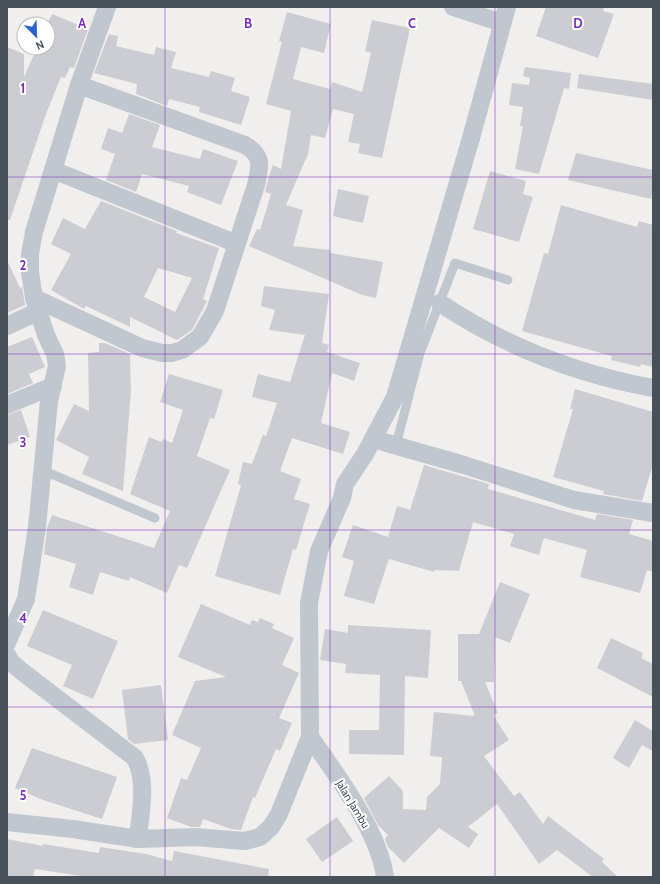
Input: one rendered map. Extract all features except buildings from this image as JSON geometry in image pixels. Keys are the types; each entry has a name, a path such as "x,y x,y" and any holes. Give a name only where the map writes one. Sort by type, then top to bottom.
{"street":[{"path":"7,643 26,599 49,400 58,366 37,305 30,272 30,254 34,232 53,170 107,7"},
{"path":"7,822 72,829 138,839 195,837 245,841 260,837 271,828 279,814 310,737 309,603 314,570 319,551 342,498 345,484 373,439 395,397 446,259 471,138 505,15 453,7"},
{"path":"37,305 142,348 162,353 172,353 192,344 200,338 214,311 235,244 256,185 260,165 258,157 253,150 244,145 80,85"},
{"path":"53,170 235,244"},
{"path":"440,302 519,348 581,371 653,388"},
{"path":"7,326 37,305"},
{"path":"7,406 52,386"},
{"path":"373,439 464,465 574,500 653,513"},
{"path":"7,655 10,662 135,758 143,779 138,839"},
{"name":"Jalan Jambu","path":"310,737 355,806 376,843 386,877"}],"lane":[{"path":"396,445 420,353 440,302 446,259 508,280"},
{"path":"42,470 155,518"}]}
